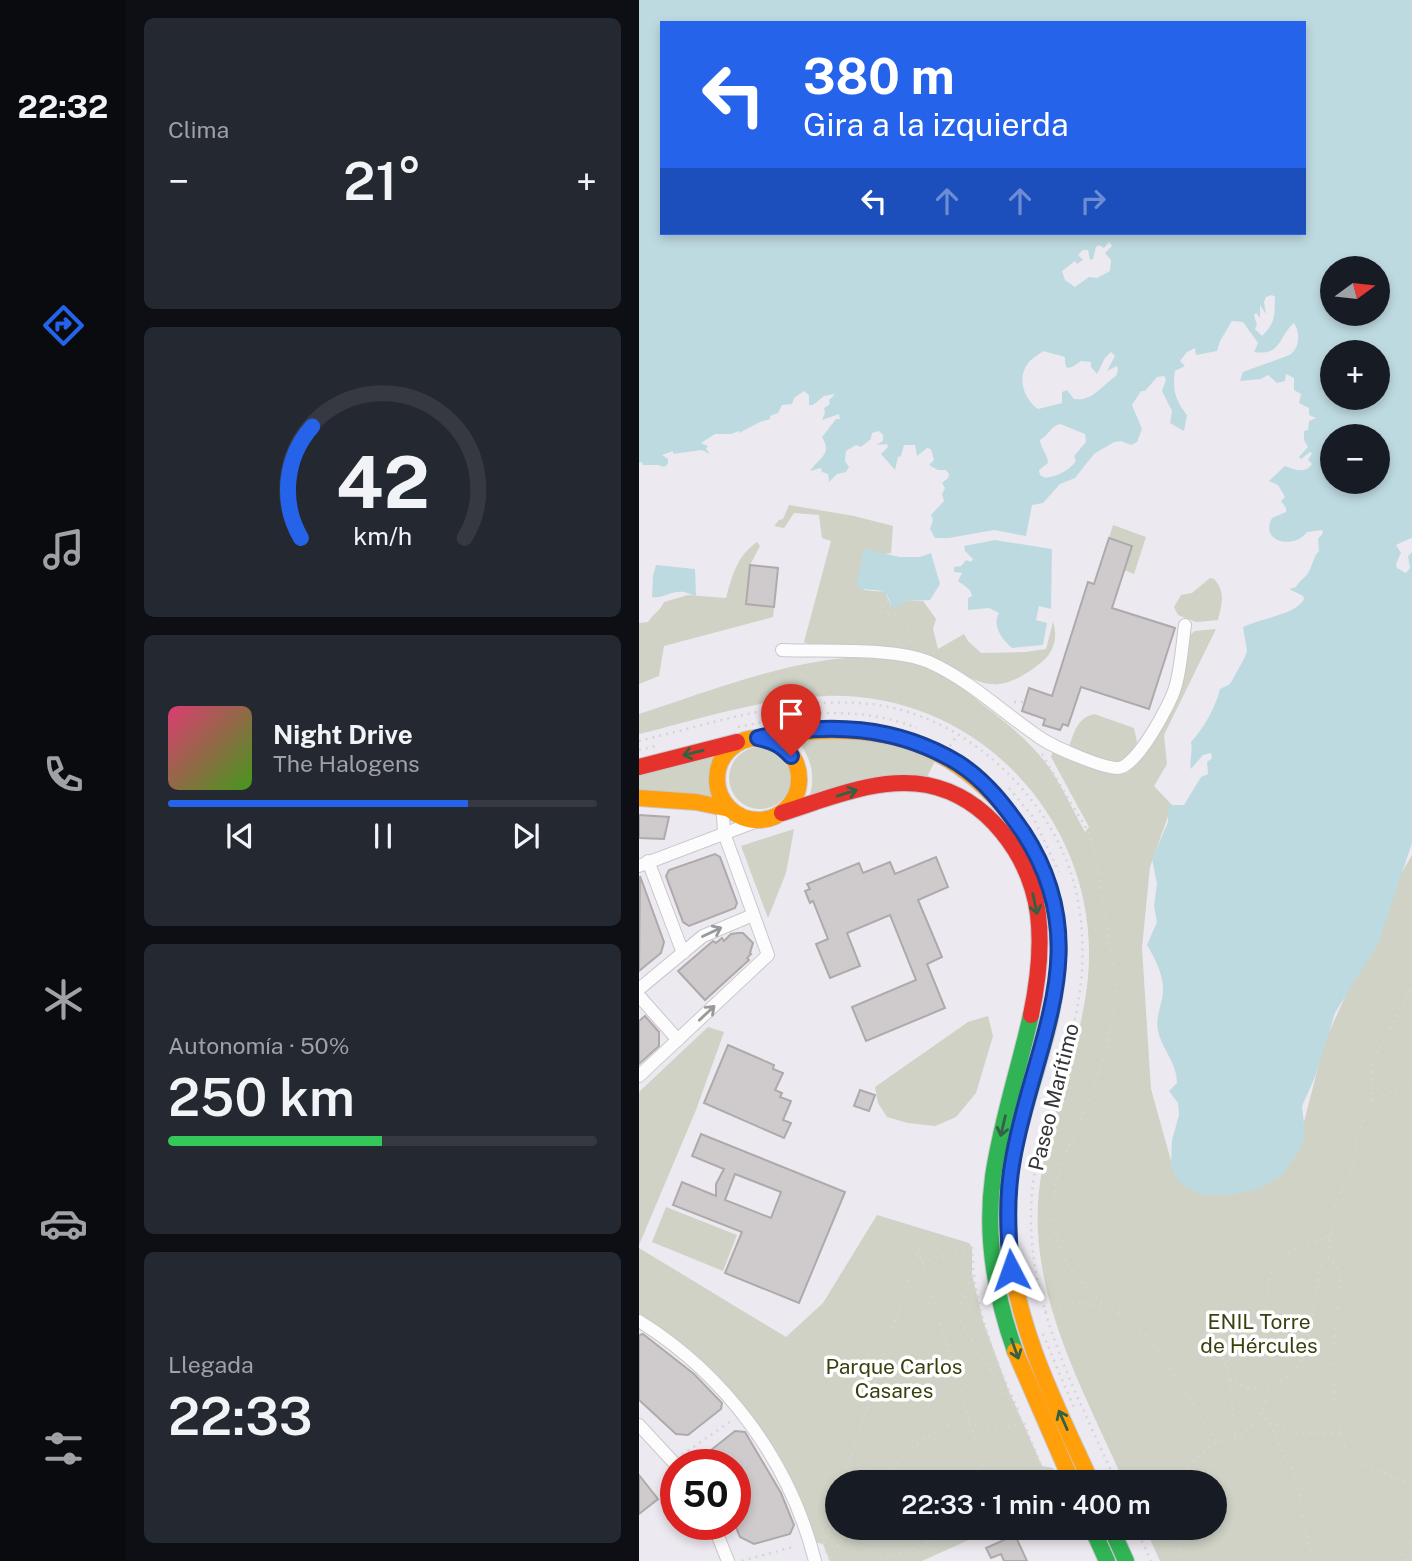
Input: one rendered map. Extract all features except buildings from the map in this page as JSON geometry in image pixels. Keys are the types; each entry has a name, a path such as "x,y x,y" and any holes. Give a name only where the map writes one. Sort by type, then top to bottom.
{"main road":[{"path":"639,767 777,734 829,728 881,732 911,741 966,768 1004,803 1032,846 1051,894 1057,918 1059,946 1055,995 1012,1161 1007,1215 1011,1270 1023,1323 1086,1470"},
{"path":"724,805 717,776 726,753 752,739 771,740 782,746 791,756 797,767 799,780 797,793 782,813"},
{"path":"639,798 724,805 747,819 760,820 858,789 892,784 927,785 971,802 993,819 1014,846 1029,877 1039,921 1041,956 1037,993 993,1175 991,1248 996,1280 1013,1344 1067,1470"},
{"path":"1097,1540 1107,1561"},
{"path":"1116,1540 1126,1561"}],"street":[{"path":"782,650 896,654 927,661 991,699 1030,731 1055,746 1117,768 1127,766 1170,701 1176,687 1185,625"},
{"path":"639,1076 768,955 724,833 724,805"},
{"path":"683,953 644,864 760,820"},
{"path":"639,989 703,936 753,915"},
{"path":"639,996 678,1040"},
{"path":"639,1321 684,1352 742,1412 790,1489 815,1561"},
{"path":"639,1425 662,1449"},
{"path":"719,1540 728,1561"}],"path":[{"path":"928,595 934,595"},
{"path":"888,600 880,611 905,617 909,628"},
{"path":"1024,637 1024,647"},
{"name":"Paseo Marítimo","path":"639,740 779,708 871,704 904,711 937,724 978,748 1013,779 1049,824 1066,858 1073,881 1083,943 1082,972 1074,1022 1037,1153 1031,1198 1035,1269 1045,1312 1060,1352 1111,1470"},
{"path":"805,715 851,713 897,720 928,732"},
{"path":"728,729 795,715"},
{"path":"639,750 665,744"},
{"path":"1040,752 1089,833 1113,957 1115,995 1103,1063 1058,1173 1054,1201 1056,1230 1064,1261 1082,1285 1107,1307"},
{"path":"1004,784 1033,817 1062,880"},
{"path":"1207,1326 1230,1378 1245,1387 1267,1388 1293,1373 1306,1350 1320,1265 1328,1256 1336,1199 1352,1171 1358,1130 1372,1101 1371,1064 1412,985"},
{"path":"1372,1101 1408,1082 1412,1075"},
{"path":"1235,1439 1230,1378 1222,1334 1231,1325 1261,1318 1265,1312 1273,1267 1285,1256 1308,1242 1331,1236"},
{"path":"922,1262 972,1247"},
{"path":"847,1470 918,1249 984,1470"},
{"path":"1328,1256 1341,1272 1333,1351 1334,1399 1343,1445 1365,1465 1412,1485"},
{"path":"888,1470 920,1441 948,1427 970,1422 981,1428 997,1430 1023,1422 957,1316 972,1274"},
{"path":"1045,1312 1078,1302 1107,1307 1131,1318 1151,1343 1216,1443"},
{"path":"1042,1330 1079,1419"},
{"path":"1186,1470 1216,1443 1235,1439 1262,1412 1268,1399 1267,1388"},
{"path":"693,1449 742,1412"},
{"path":"1262,1412 1293,1470 1313,1561"},
{"path":"1269,1423 1302,1433 1341,1434"},
{"path":"1398,1561 1412,1537"},
{"path":"825,1538 823,1544 830,1561"},
{"path":"830,1561 841,1540"},
{"path":"879,1561 935,1540"},
{"path":"1141,1540 1151,1561"},
{"path":"1176,1540 1183,1561"},
{"path":"742,1561 810,1541"},
{"path":"1405,1561 1412,1550"}],"green space":[{"path":"789,505 893,526 891,553 864,549 864,590 885,592 891,606 906,601 923,601 936,619 933,629 938,649 964,634 981,653 1046,649 1053,622 1055,638 1050,653 1021,676 1003,683 987,684 927,655 906,649 814,646 804,642 831,541 822,538 819,515 794,513 784,528 774,526 783,519"},
{"path":"1113,525 1146,537 1134,574 1124,570 1131,546 1109,538"},
{"path":"757,542 760,546 750,565 747,604 774,607 773,617 664,646 659,676 639,684 639,623 648,622 664,602 688,595 726,598 740,560"},
{"path":"1210,578 1218,584 1222,594 1218,620 1196,622 1178,615 1174,607 1181,595 1192,593"},
{"name":"ENIL Torre de Hércules","path":"1216,629 1164,735 1167,764 1154,786 1172,805 1150,867 1142,948 1151,1089 1171,1161 1299,1141 1325,1041 1412,855 1412,1561 1160,1561 1150,1540 1227,1540 1227,1470 1119,1470 1058,1329 1042,1265 1038,1199 1050,1135 1083,1009 1088,977 1087,921 1075,868 1052,820 1020,778 980,743 934,716 882,700 826,696 779,701 639,734 639,714 743,680 819,661 856,657 892,658 924,666 941,674 1002,719 1039,754 1051,770 1085,832 1089,827 1051,757 1053,752 1115,773 1127,773 1147,752 1183,665 1190,635 1195,631"},
{"path":"1094,714 1134,728 1137,742 1124,760 1105,760 1069,747 1080,723"},
{"path":"866,735 936,759 926,779 881,779 810,795 810,765 796,738"},
{"path":"754,747 766,747 782,756 789,766 789,790 782,800 766,809 754,809 743,804 734,795 729,784 729,772 734,761 743,752"},
{"path":"713,757 708,778 712,799 639,789 639,774"},
{"path":"794,829 786,873 768,918 741,846"},
{"path":"988,1016 993,1036 976,1093 956,1117 935,1126 887,1117 878,1103 875,1087 968,1022"},
{"path":"708,1027 724,1032 696,1110 639,1245 639,1092"},
{"path":"666,1207 737,1235 723,1271 652,1242"},
{"name":"Parque Carlos Casares","path":"877,1215 969,1243 972,1247 972,1274 983,1321 1008,1389 1042,1466 1054,1470 825,1470 825,1540 968,1540 922,1561 830,1561 823,1544 810,1541 742,1412 639,1321 639,1248 786,1337 823,1303"}],"water":[{"path":"639,0 1412,0 1413,537 1396,545 1401,553 1396,564 1397,568 1406,573 1410,568 1408,556 1412,552 1412,843 1379,942 1335,1013 1315,1077 1302,1106 1305,1132 1301,1148 1282,1175 1256,1190 1207,1196 1184,1186 1176,1177 1171,1166 1172,1140 1179,1115 1178,1103 1169,1091 1177,1083 1172,1063 1158,1031 1163,986 1158,967 1147,945 1157,922 1154,906 1157,884 1152,859 1168,822 1168,809 1171,805 1184,805 1201,777 1208,774 1207,762 1212,758 1211,753 1203,755 1191,769 1191,742 1209,717 1220,689 1230,684 1245,657 1247,651 1243,627 1286,613 1300,604 1303,596 1289,589 1296,587 1307,575 1319,551 1318,539 1323,533 1322,530 1307,532 1301,538 1287,542 1274,538 1269,526 1272,518 1286,512 1286,508 1281,501 1285,497 1278,485 1269,481 1285,466 1303,470 1312,464 1308,460 1312,453 1301,459 1299,457 1308,447 1304,440 1304,431 1308,430 1309,421 1316,418 1309,415 1309,408 1299,403 1301,394 1294,390 1294,378 1286,374 1285,381 1277,383 1268,375 1261,379 1240,381 1243,372 1294,351 1298,339 1294,323 1279,344 1270,351 1254,352 1258,343 1243,322 1232,321 1217,351 1196,355 1195,348 1187,352 1180,361 1185,366 1175,371 1174,378 1176,395 1187,415 1184,431 1170,423 1172,411 1162,391 1166,380 1164,376 1157,377 1145,391 1141,391 1132,405 1142,429 1137,442 1131,445 1121,441 1114,442 1094,454 1075,478 1060,484 1043,503 1032,505 1026,536 994,530 935,538 930,529 933,520 931,515 944,501 942,494 945,488 942,483 949,474 946,470 938,470 929,465 934,460 931,449 927,448 917,456 915,445 904,445 895,470 881,454 888,447 887,444 876,445 883,441 883,435 879,431 872,433 871,439 861,447 856,445 846,451 845,461 849,467 846,472 837,474 829,482 828,474 822,472 821,468 810,471 825,452 822,437 836,419 840,419 839,414 822,420 824,408 830,404 829,400 835,394 824,396 809,405 809,395 804,391 794,398 792,404 782,405 778,413 770,416 770,419 739,433 715,434 701,443 708,446 706,449 710,454 702,450 673,454 673,451 662,455 668,459 668,464 664,467 643,465 642,462 639,463","holes":["1109,242 1112,246 1105,253 1111,260 1110,271 1097,278 1089,277 1075,287 1065,280 1062,271 1075,261 1077,264 1083,260 1078,255 1083,250 1088,250 1090,260 1093,259 1096,247 1099,245 1104,248","1266,297 1275,297 1273,319 1262,336 1255,329 1257,325 1254,315 1256,313 1260,318 1260,305 1266,314 1264,302","1043,351 1065,357 1067,368 1081,361 1091,362 1091,367 1097,374 1111,352 1115,356 1107,371 1117,366 1118,370 1116,376 1087,398 1074,399 1067,390 1062,392 1062,403 1038,409 1023,388 1025,368","1060,424 1085,434 1086,442 1074,456 1076,461 1070,468 1045,478 1040,475 1039,470 1048,463 1040,440 1054,427"]},
{"path":"995,540 1052,549 1051,609 1039,606 1036,620 1047,623 1043,645 1012,648 999,632 999,613 989,608 968,610 968,598 972,596 969,589 958,581 962,573 954,572 954,567 973,559 964,546"},
{"path":"864,549 900,557 920,557 931,553 940,584 930,600 907,601 895,608 883,592 858,588"},
{"path":"656,565 695,569 696,596 680,592 652,597"}],"traffic: fast":[{"path":"1009,1247 1007,1210 1010,1172 1051,1015 1057,976 1058,937 1052,898 1036,858 1012,817"},
{"path":"1015,1351 993,1265 991,1199 1001,1136 1031,1015"},
{"path":"1097,1540 1107,1561"},
{"path":"1116,1540 1126,1561"}],"traffic: slow":[{"path":"758,738 831,731 865,732 898,738 928,749 958,765 985,788 1012,817"},
{"path":"758,738 774,741 787,750 796,763 799,779 796,795 787,808 774,817 758,820 742,817 729,808 720,795 717,779 720,763 729,750 742,741 758,738"},
{"path":"639,798 696,802 730,809"},
{"path":"1009,1247 1021,1309 1040,1368 1086,1470"},
{"path":"1015,1351 1067,1470"}],"traffic: jam":[{"path":"639,767 737,742"},
{"path":"782,813 853,790 890,784 927,785 969,802 1002,832 1015,850 1033,892 1038,914 1039,952 1031,1015"}],"route":[{"path":"791,756 782,746 771,740 758,738 829,728 881,732 911,741 966,768 1004,803 1032,846 1051,894 1057,918 1059,946 1055,995 1012,1161 1007,1215 1011,1270"}]}
